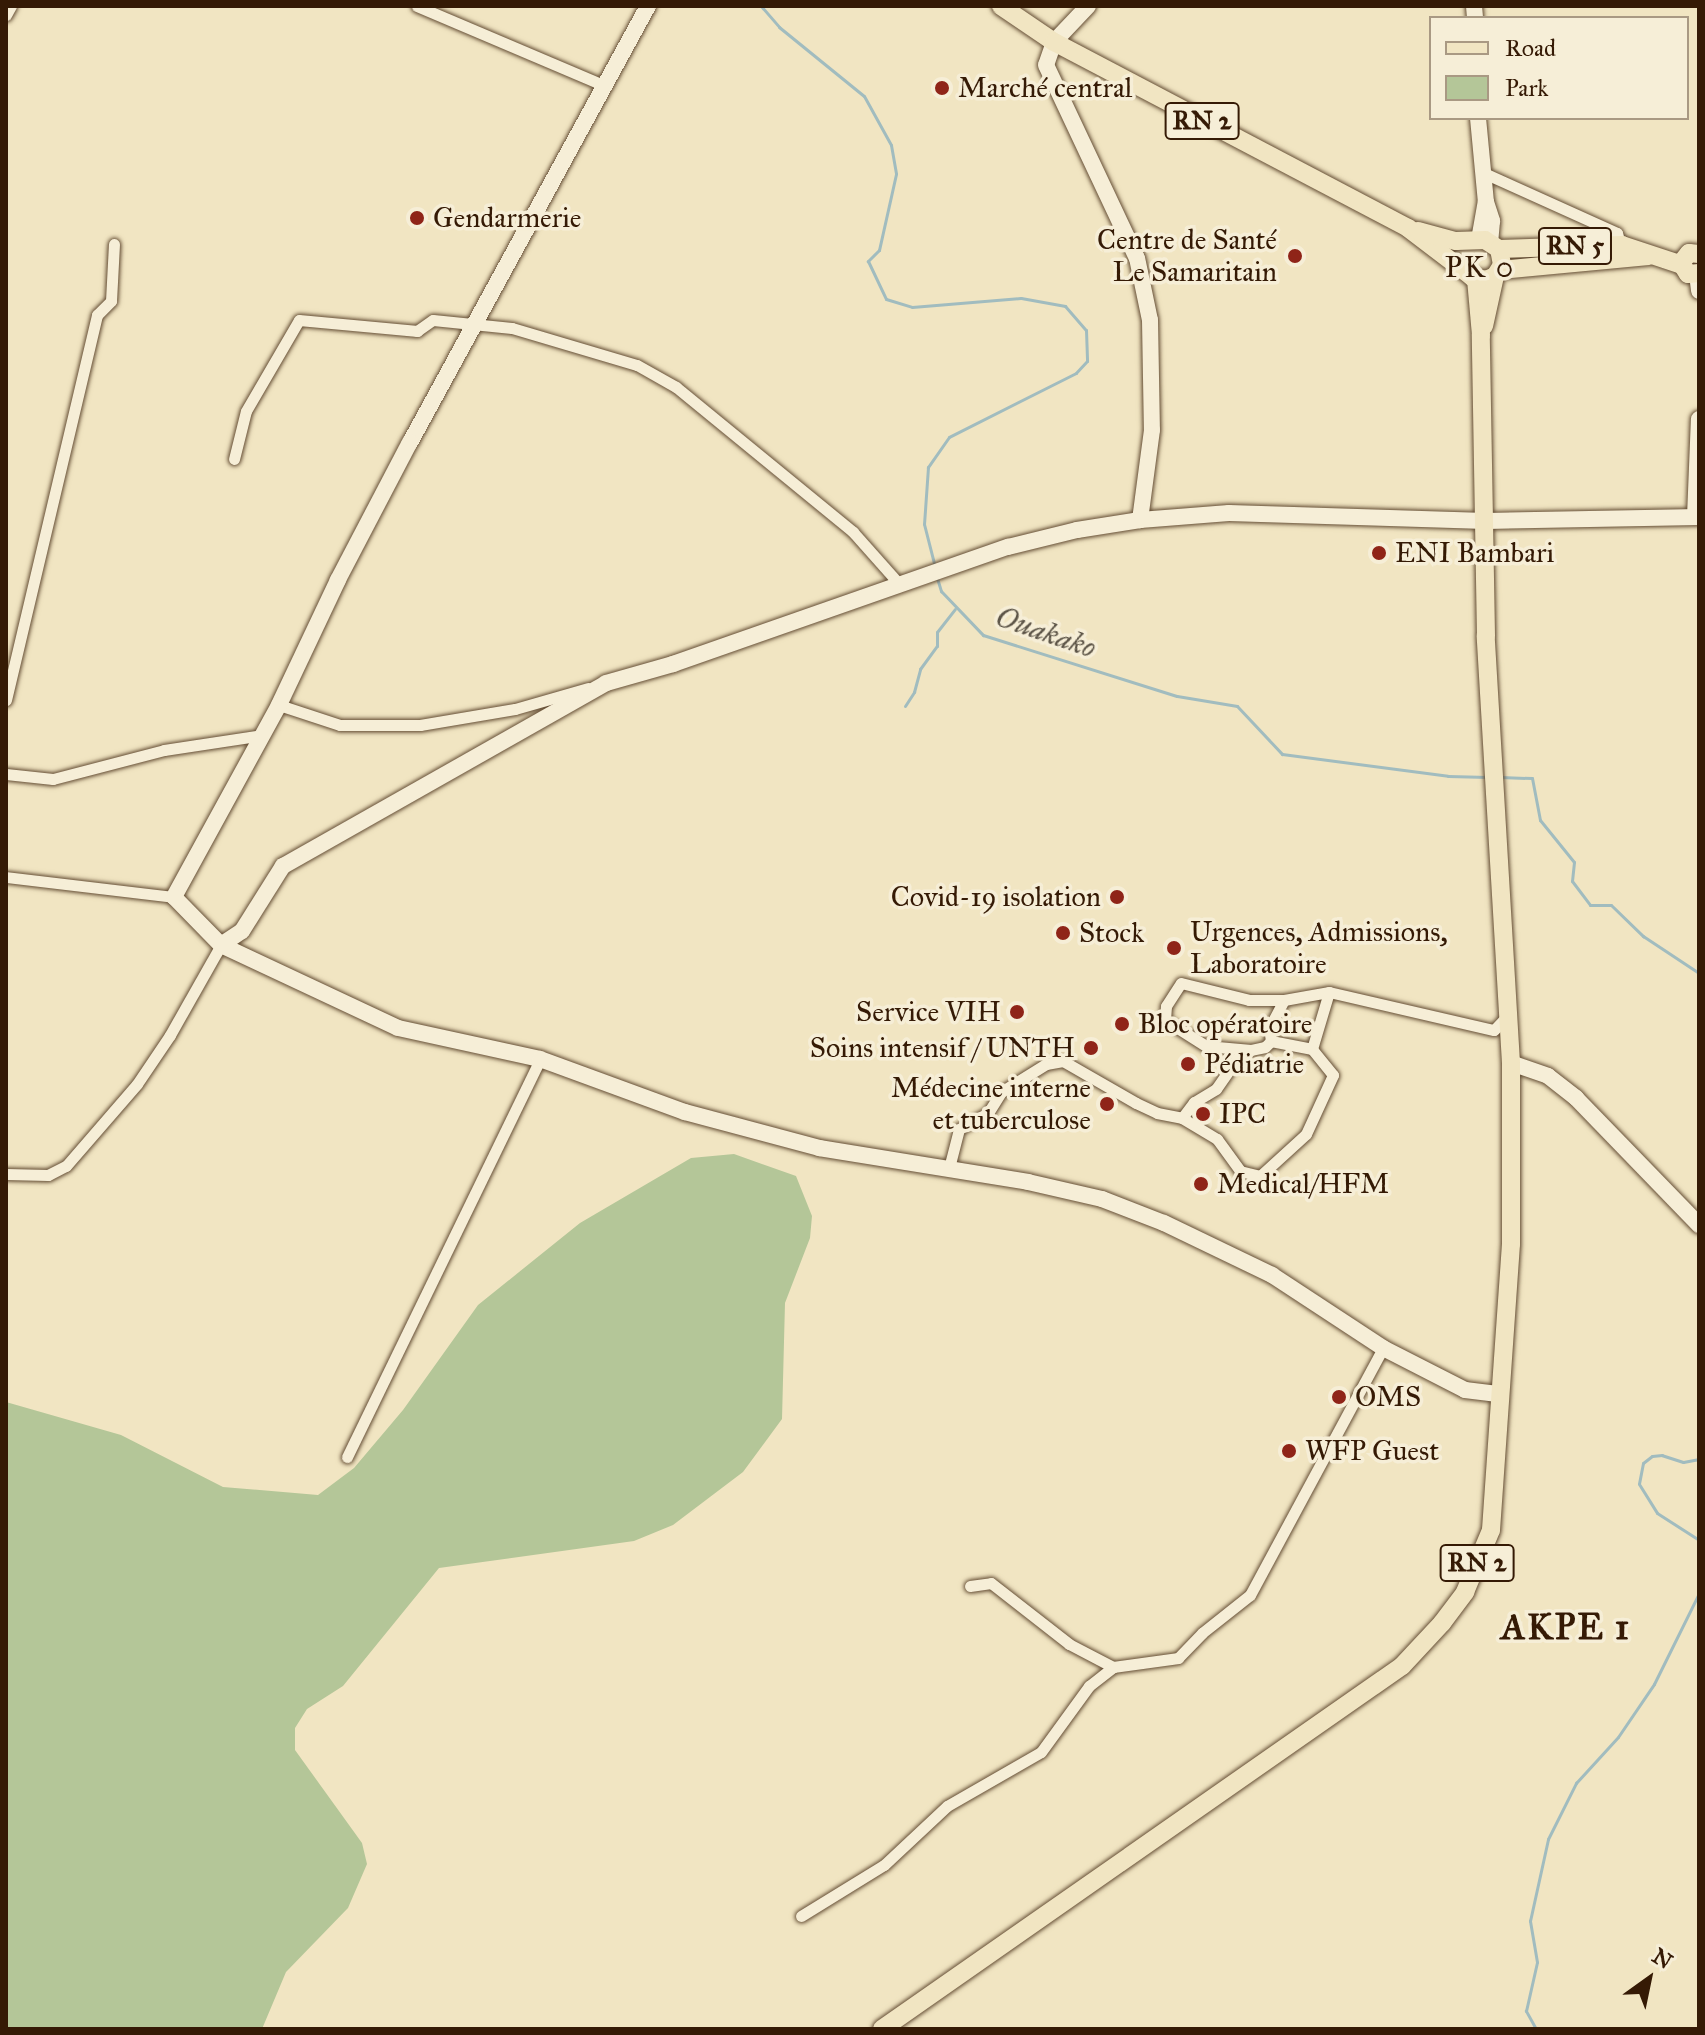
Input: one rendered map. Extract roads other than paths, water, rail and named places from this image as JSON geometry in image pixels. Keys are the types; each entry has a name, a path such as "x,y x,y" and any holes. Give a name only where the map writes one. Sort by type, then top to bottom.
{"main road":[{"name":"RN 2","path":"882,2029 1402,1666 1442,1623 1465,1592 1491,1530 1511,1244 1511,1063 1486,636 1481,335 1470,275 1408,228 1054,42 1001,6"},
{"name":"RN 2","path":"1408,228 1485,243"},
{"name":"RN 5","path":"1485,243 1648,256 1694,276"},
{"path":"1485,243 1498,273 1470,275 1463,252 1485,243"},
{"name":"RN 5","path":"1498,273 1584,253"},
{"name":"RN 5","path":"1694,276 1689,253 1699,254"},
{"name":"RN 2","path":"1481,335 1498,273"}],"street":[{"path":"6,15 11,6"},
{"path":"417,6 603,85"},
{"path":"174,897 279,705 338,580 648,6"},
{"path":"1088,6 1054,42 1046,65 1137,258 1150,320 1152,430 1140,520"},
{"path":"1478,120 1486,202 1492,221 1485,243"},
{"path":"1484,173 1617,233 1622,252"},
{"path":"6,700 97,315 111,301 114,244"},
{"path":"234,459 246,411 299,320 417,331 433,320 478,322 512,328 637,365 676,387 853,532 900,585"},
{"path":"279,705 340,725 420,725 515,709 673,664 1008,547 1077,530 1140,520 1229,513 1486,521 1697,517 1699,419"},
{"path":"6,1174 48,1175 66,1166 137,1084 170,1035 221,945 242,931 283,866 606,683"},
{"path":"6,774 53,779 164,750 263,735"},
{"path":"6,877 174,897 221,945 398,1028 540,1059 714,1120 819,1148 949,1168 1102,1199 1164,1223 1272,1275 1383,1348 1465,1390 1500,1394"},
{"path":"1271,1041 1265,1047 1243,1050 1206,1046 1165,1020 1166,1006 1181,983 1249,1000 1284,1000 1329,992 1494,1030 1508,1014"},
{"path":"1312,1049 1329,992"},
{"path":"1271,1041 1269,1028 1284,1000"},
{"path":"949,1168 959,1129 988,1113 1001,1092 1046,1064 1063,1061 1136,1103 1157,1113 1182,1118 1217,1139 1240,1171 1260,1176 1306,1134 1333,1075 1312,1049 1271,1041"},
{"path":"1182,1118 1194,1102 1216,1089 1243,1050"},
{"path":"347,1457 540,1059"},
{"path":"1511,1063 1548,1076 1576,1098 1699,1225"},
{"path":"801,1916 884,1865 947,1806 1041,1752 1089,1686 1113,1667 1178,1658 1202,1633 1250,1595 1383,1348"},
{"path":"970,1586 991,1583 1069,1644 1113,1667"}],"waterway":[{"name":"Ouakako","path":"761,6 779,27 864,96 891,145 896,174 879,250 868,261 886,299 912,307 1021,298 1065,306 1086,330 1087,361 1076,373 949,437 928,467 924,524 935,567"},
{"name":"Ouakako","path":"937,578 941,591 983,635 1177,696 1237,706 1282,754 1448,776 1488,777"},
{"path":"905,706 914,692 920,669 937,646 937,632 955,609"},
{"name":"Ouakako","path":"1500,777 1532,778 1540,820 1574,862 1572,881 1590,905 1611,905 1643,936 1699,973"},
{"path":"1699,1459 1683,1462 1662,1455 1652,1456 1643,1463 1639,1484 1657,1513 1699,1540"},
{"path":"1536,2029 1526,2011 1537,1962 1530,1921 1548,1839 1576,1783 1618,1737 1654,1684 1699,1593"}],"place":[{"name":"Marché central","path":"942,88"},
{"name":"Gendarmerie","path":"417,218"},
{"name":"Centre de Santé Le Samaritain","path":"1295,256"},
{"name":"ENI Bambari","path":"1379,553"},
{"name":"Covid-19 isolation","path":"1117,897"},
{"name":"Stock","path":"1063,933"},
{"name":"Urgences, Admissions, Laboratoire","path":"1174,948"},
{"name":"Service VIH","path":"1017,1012"},
{"name":"Bloc opératoire","path":"1122,1024"},
{"name":"Soins intensif / UNTH","path":"1091,1048"},
{"name":"Pédiatrie","path":"1188,1064"},
{"name":"Médecine interne et tuberculose","path":"1107,1104"},
{"name":"IPC","path":"1203,1114"},
{"name":"Medical/HFM","path":"1201,1184"},
{"name":"OMS","path":"1339,1397"},
{"name":"WFP Guest","path":"1289,1451"}],"district":[{"name":"PK 0","path":"1480,267"},
{"name":"AKPE 1","path":"1566,1628"}]}
